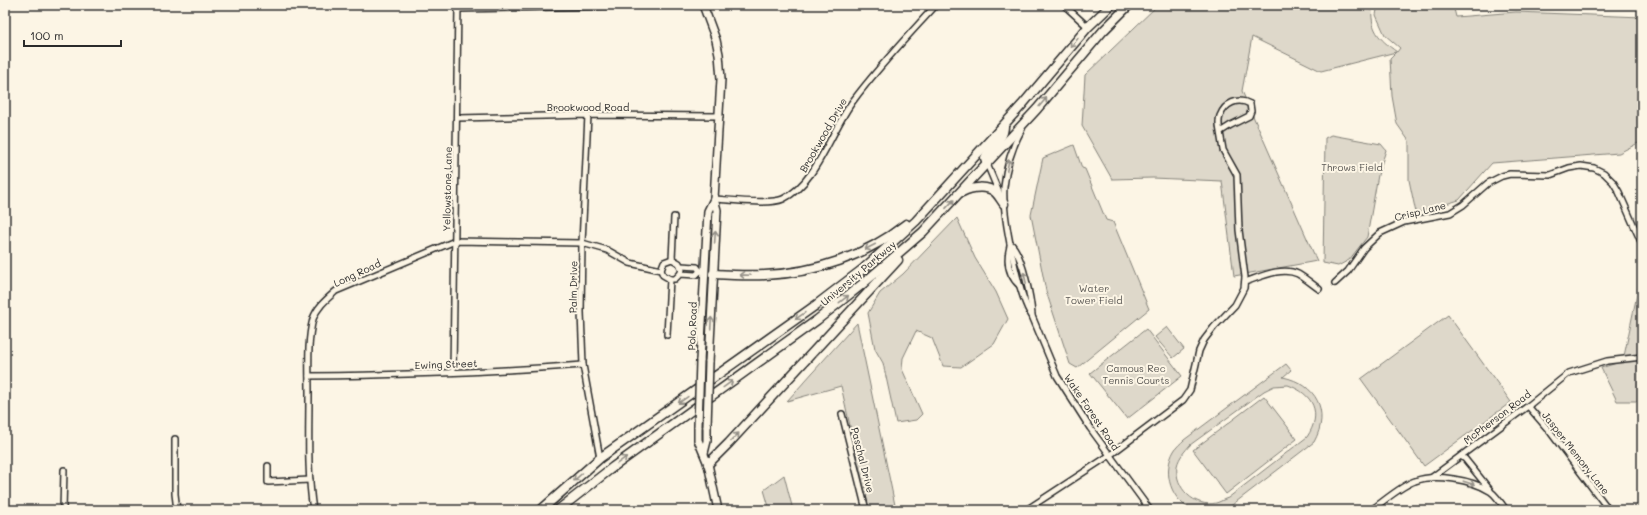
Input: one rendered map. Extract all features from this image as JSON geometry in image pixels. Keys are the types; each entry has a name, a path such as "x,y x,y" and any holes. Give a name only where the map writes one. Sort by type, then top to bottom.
{"main road":[{"name":"Polo Road","path":"703,5 716,40 721,79 714,199 717,210 709,362 707,441 704,453"},
{"name":"University Parkway","path":"541,510 600,458 816,305 863,269 916,222 1004,125 1088,27 1111,5"},
{"name":"University Parkway","path":"558,510 613,467 817,320 923,232 1026,121 1103,31 1129,5"},
{"path":"987,164 985,158 1004,134 1004,125"},
{"path":"960,193 971,189 984,188 997,193 1004,204"},
{"name":"Polo Road","path":"714,199 708,211 702,271 704,285 698,440 708,464 718,510"},
{"path":"704,285 713,274 763,276 818,268 838,261 857,254 888,237 936,200"},
{"path":"708,464 923,232"}],"street":[{"path":"458,7 662,5"},
{"name":"Brookwood Drive","path":"714,199 776,201 790,195 800,188 806,182 853,100 936,5"},
{"path":"1064,5 1088,27"},
{"name":"Yellowstone Lane","path":"453,372 458,7"},
{"path":"1026,510 1110,455 1186,398 1202,345 1214,327 1238,301 1245,282 1239,230 1237,175 1223,150 1220,132 1220,117 1227,105 1239,101 1250,104 1250,116 1220,132"},
{"name":"Brookwood Road","path":"457,118 588,115 720,116"},
{"name":"Palm Drive","path":"588,115 582,243 581,312 583,365 600,458"},
{"name":"Wake Forest Road","path":"1004,204 1009,158 1026,121"},
{"name":"Wake Forest Road","path":"987,164 1004,204 1020,287 1026,307 1032,316"},
{"name":"Crisp Lane","path":"1336,283 1348,271 1364,248 1380,233 1404,222 1450,213 1464,205 1488,183 1510,174 1550,175 1569,168 1581,166 1600,170 1614,182 1642,244"},
{"path":"672,259 674,217"},
{"name":"Long Road","path":"313,510 310,480 309,342 314,318 321,305 336,292 455,241 582,243 607,250 630,263 661,270"},
{"name":"Wake Forest Road","path":"1011,243 1017,252 1025,277 1032,316 1052,368 1090,428 1150,510"},
{"path":"672,259 679,262 681,266 682,270 675,279 670,279 663,275 661,270 664,262 672,259"},
{"path":"680,274 696,275 702,271 697,267 681,266"},
{"path":"1245,282 1274,273 1290,272 1296,273 1319,289"},
{"path":"667,335 670,279"},
{"path":"1640,357 1642,352"},
{"name":"McPherson Road","path":"1371,510 1411,482 1431,478 1528,406 1569,373 1607,360 1640,357"},
{"name":"Ewing Street","path":"309,376 532,369 583,365"},
{"name":"Jasper Memory Lane","path":"1528,406 1551,433 1609,510"},
{"name":"Paschal Drive","path":"842,414 866,510"},
{"path":"176,439 175,494 177,510"},
{"path":"1461,456 1506,510"},
{"path":"268,466 268,482 310,480"},
{"path":"63,510 64,470"},
{"path":"1431,478 1459,480 1492,492"}],"green space":[{"path":"1158,5 1372,5 1372,21 1377,33 1380,38 1397,52 1400,48 1385,35 1376,15 1378,5 1453,5 1456,17 1516,12 1642,17 1642,141 1619,153 1492,163 1459,200 1416,213 1409,180 1409,141 1397,124 1392,96 1390,58 1396,52 1321,71 1252,37 1242,91 1317,261 1234,276 1222,181 1153,178 1112,179 1082,126 1085,75"},
{"name":"Throws Field","path":"1331,135 1381,144 1386,150 1378,175 1367,237 1349,260 1338,266 1323,263 1325,138"},
{"name":"Water Tower Field","path":"1074,145 1082,168 1085,169 1106,220 1113,222 1149,309 1077,368 1070,364 1046,291 1031,215 1043,158"},
{"path":"957,218 975,258 996,292 1008,319 994,344 961,367 943,366 932,338 916,331 903,358 902,369 922,414 916,420 896,423 883,363 875,349 868,313 880,293 903,274"},
{"path":"1640,280 1642,281 1642,401 1617,401 1601,368 1623,361"},
{"path":"1448,315 1511,402 1424,466 1361,379"},
{"path":"857,323 896,510 869,510 841,386 787,401"},
{"path":"1167,327 1184,349 1173,358 1155,337"},
{"name":"Camous Rec Tennis Courts","path":"1146,329 1182,376 1127,419 1090,373"},
{"path":"1286,364 1291,370 1283,377 1295,381 1312,392 1317,400 1320,410 1321,420 1319,431 1314,442 1232,505 1222,508 1203,511 1192,509 1181,502 1172,489 1169,466 1174,451 1184,440","holes":["1288,385 1297,389 1309,399 1315,412 1312,428 1307,437 1228,498 1216,503 1208,504 1201,502 1188,495 1182,489 1177,474 1177,466 1184,452 1190,445 1264,391 1274,386"]},
{"path":"1264,396 1297,439 1226,494 1193,450"},
{"path":"784,475 793,510 770,510 764,490"}]}
